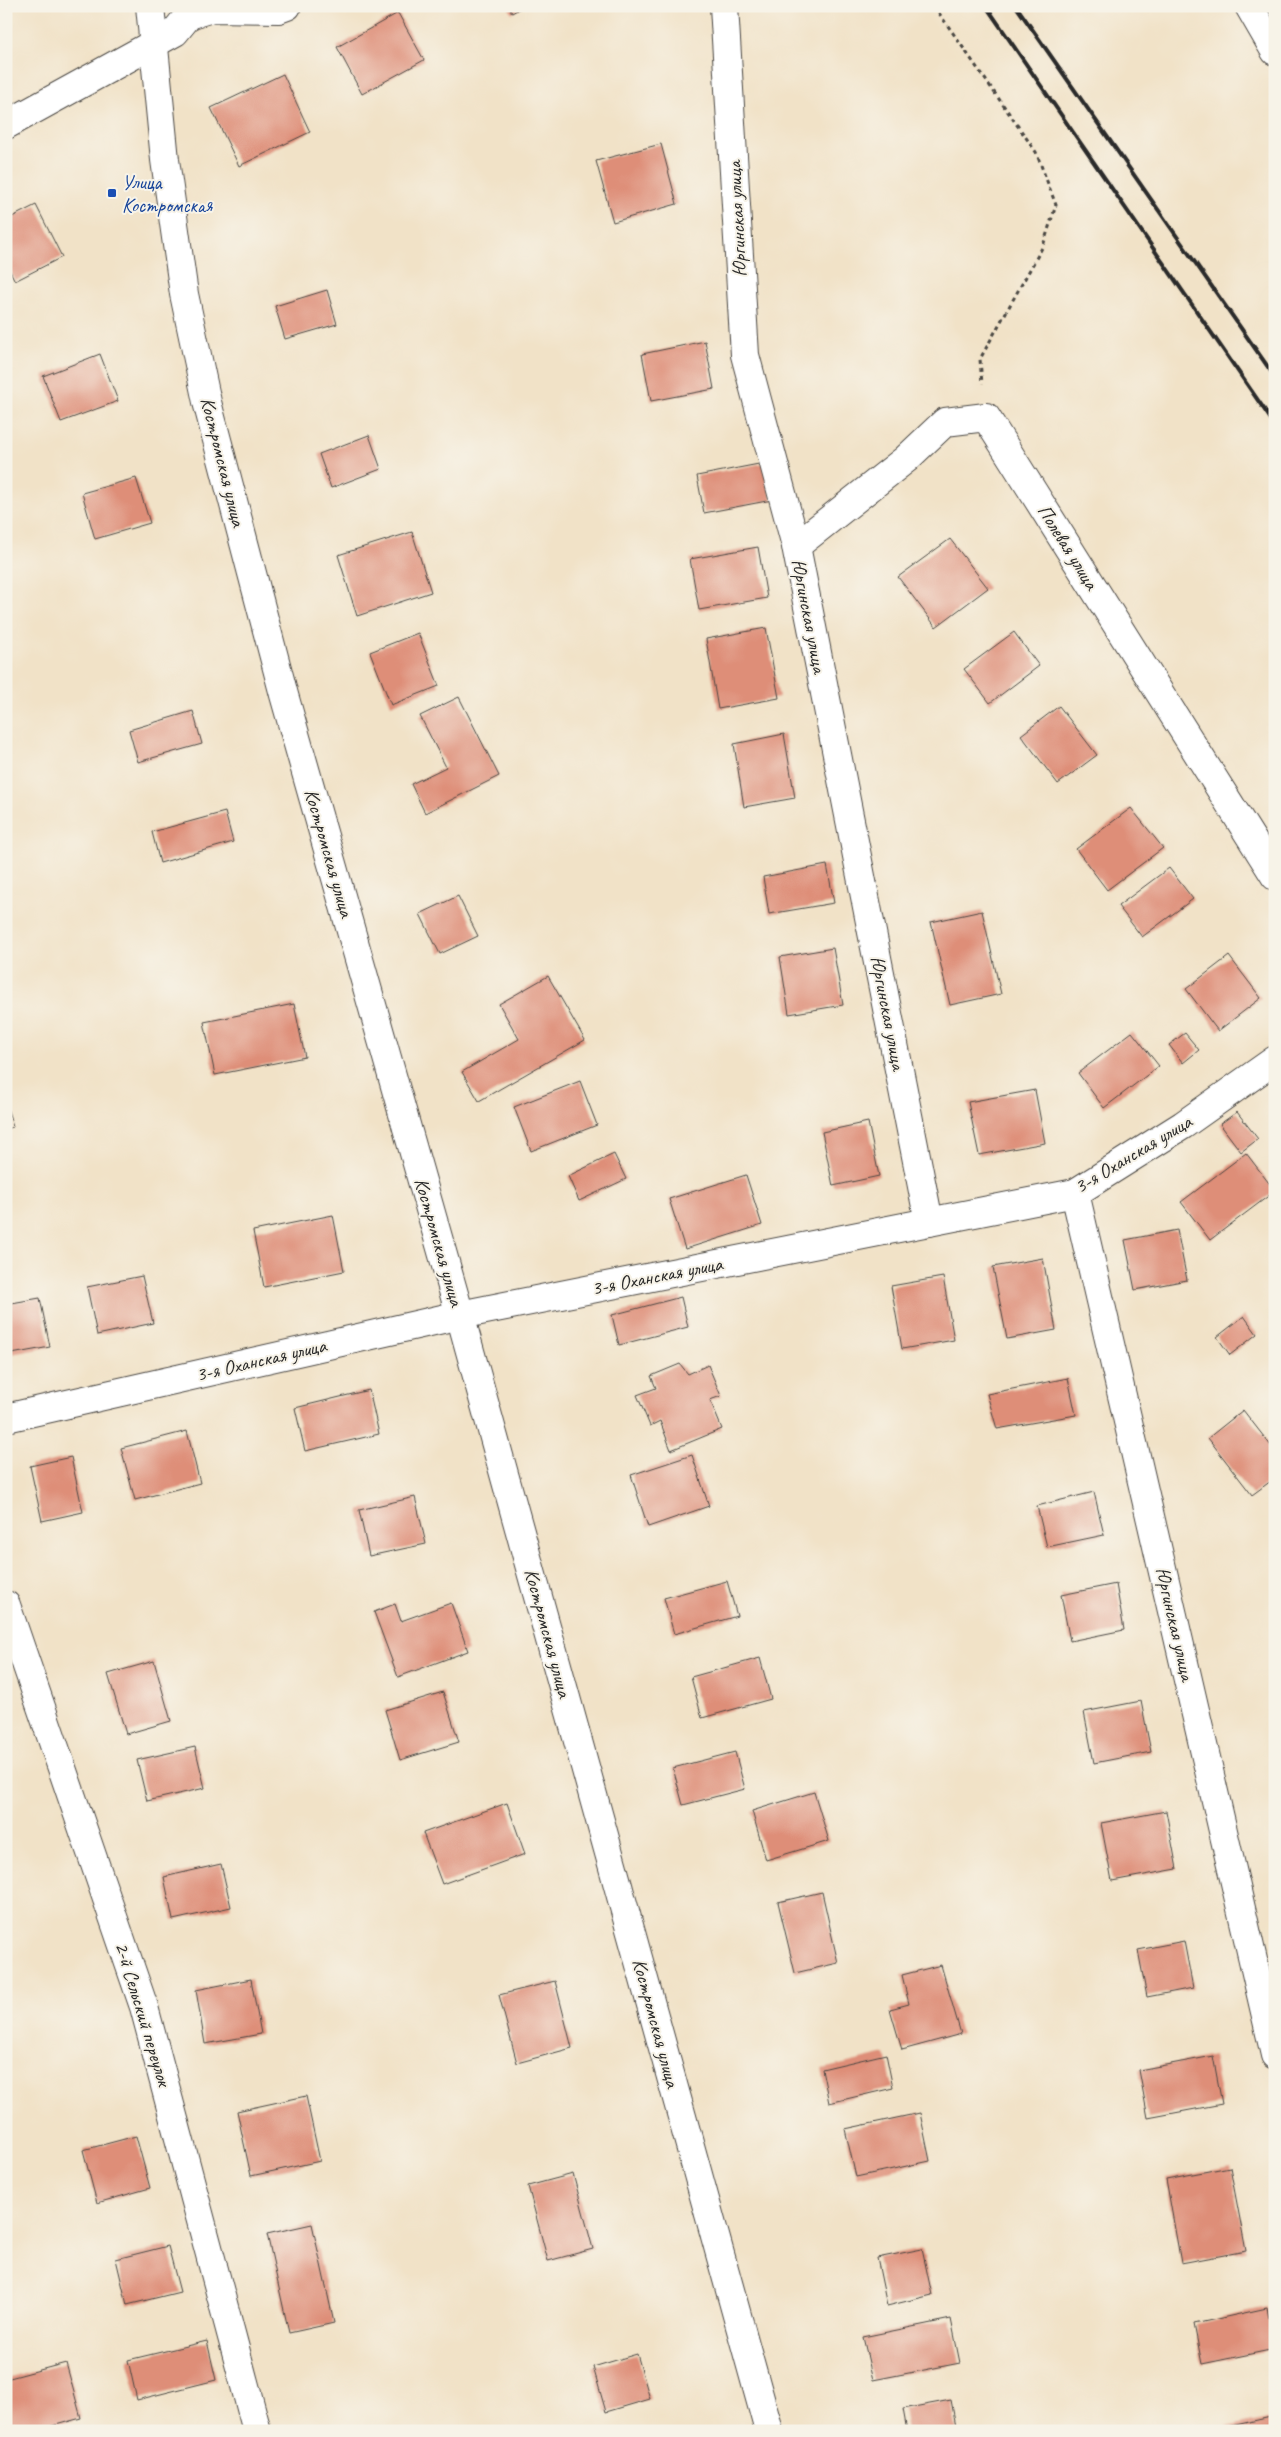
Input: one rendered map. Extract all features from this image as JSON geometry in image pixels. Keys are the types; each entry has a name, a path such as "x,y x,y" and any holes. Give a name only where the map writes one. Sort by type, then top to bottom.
{"street":[{"name":"Костромская улица","path":"150,6 165,160 182,284 207,402 284,695 460,1315 769,2431"},
{"path":"6,126 155,45 176,32 189,15 212,8 279,9 287,6"},
{"name":"Юргинская улица","path":"724,6 745,355 796,546 929,1222"},
{"path":"1249,6 1275,51"},
{"path":"796,546 906,459 945,422 986,417"},
{"name":"Полевая улица","path":"986,417 1275,876"},
{"name":"3-я Оханская улица","path":"6,1418 460,1315 1075,1193 1183,1125 1275,1060"},
{"name":"Юргинская улица","path":"1075,1193 1275,2055"},
{"name":"2-й Сельский переулок","path":"6,1605 144,2007 257,2431"}],"path":[{"path":"934,6 1036,152 1056,205 1043,246 980,359 986,417"}],"building":[{"path":"508,6 524,6 512,13"},
{"path":"398,13 424,60 362,94 337,47"},
{"path":"283,74 310,132 239,166 211,108"},
{"path":"661,144 677,204 613,222 596,161"},
{"path":"36,205 62,257 15,281 6,263 6,220"},
{"path":"327,290 337,324 285,339 275,306"},
{"path":"705,341 714,389 651,401 642,354"},
{"path":"100,354 118,401 61,422 43,376"},
{"path":"369,435 381,469 331,488 319,454"},
{"path":"764,463 772,500 704,513 697,476"},
{"path":"136,478 150,523 95,539 82,493"},
{"path":"412,532 431,592 357,616 338,555"},
{"path":"950,539 988,588 936,627 898,577"},
{"path":"758,547 767,598 699,610 690,559"},
{"path":"766,628 779,698 718,709 706,639"},
{"path":"1014,632 1039,666 990,703 964,669"},
{"path":"418,633 439,686 391,705 370,652"},
{"path":"459,697 499,776 425,813 411,784 446,767 420,716"},
{"path":"1059,706 1097,755 1058,784 1021,735"},
{"path":"193,711 202,744 138,762 129,730"},
{"path":"784,734 795,798 744,807 734,744"},
{"path":"1131,808 1163,848 1107,890 1076,849"},
{"path":"225,812 233,842 160,863 152,832"},
{"path":"827,865 834,903 769,914 763,877"},
{"path":"1169,868 1193,899 1142,937 1118,906"},
{"path":"458,896 478,936 440,954 420,914"},
{"path":"982,911 1001,994 950,1005 931,922"},
{"path":"833,948 843,1005 789,1014 780,957"},
{"path":"1229,956 1261,998 1218,1031 1186,989"},
{"path":"548,976 585,1040 479,1101 462,1072 519,1039 499,1004"},
{"path":"294,1004 305,1057 215,1075 204,1022"},
{"path":"1132,1032 1159,1066 1104,1108 1078,1073"},
{"path":"1185,1033 1199,1050 1183,1063 1169,1045"},
{"path":"580,1081 597,1125 531,1151 514,1107"},
{"path":"1035,1090 1045,1143 979,1155 968,1102"},
{"path":"6,1104 13,1127 6,1129"},
{"path":"1237,1112 1258,1139 1241,1152 1220,1124"},
{"path":"868,1122 879,1176 833,1186 822,1132"},
{"path":"1246,1153 1275,1191 1210,1240 1181,1202"},
{"path":"614,1154 626,1179 579,1201 568,1176"},
{"path":"746,1175 762,1225 685,1249 669,1199"},
{"path":"333,1215 344,1271 264,1287 253,1231"},
{"path":"1177,1230 1187,1280 1135,1290 1125,1240"},
{"path":"1043,1258 1056,1330 1007,1339 993,1267"},
{"path":"142,1276 153,1323 97,1335 87,1287"},
{"path":"943,1277 954,1340 902,1349 891,1286"},
{"path":"681,1297 688,1327 619,1345 612,1315"},
{"path":"40,1298 50,1347 6,1355 6,1304"},
{"path":"1244,1316 1257,1334 1230,1355 1217,1337"},
{"path":"680,1364 688,1374 708,1365 721,1396 710,1400 722,1429 671,1450 660,1421 650,1426 637,1395 656,1388 651,1376"},
{"path":"1068,1378 1076,1415 997,1429 987,1394"},
{"path":"369,1390 379,1434 305,1451 295,1408"},
{"path":"1243,1410 1275,1451 1275,1478 1252,1495 1208,1438"},
{"path":"187,1431 200,1483 135,1500 121,1448"},
{"path":"692,1455 709,1506 648,1527 631,1475"},
{"path":"71,1457 83,1512 42,1521 30,1466"},
{"path":"1094,1492 1104,1535 1047,1547 1037,1506"},
{"path":"415,1497 426,1544 369,1556 359,1510"},
{"path":"727,1581 737,1616 674,1634 664,1598"},
{"path":"1116,1584 1124,1630 1070,1641 1061,1595"},
{"path":"451,1603 468,1651 398,1677 374,1612 395,1604 401,1621"},
{"path":"760,1658 771,1699 702,1718 691,1677"},
{"path":"154,1661 171,1721 126,1734 108,1674"},
{"path":"443,1692 459,1742 400,1760 385,1710"},
{"path":"1141,1701 1151,1752 1094,1763 1084,1712"},
{"path":"195,1747 205,1788 147,1801 137,1760"},
{"path":"735,1752 745,1789 683,1805 673,1768"},
{"path":"814,1792 829,1841 766,1860 752,1811"},
{"path":"507,1803 525,1854 442,1884 423,1833"},
{"path":"1166,1811 1177,1869 1112,1881 1101,1823"},
{"path":"221,1864 231,1907 173,1920 164,1877"},
{"path":"822,1892 838,1963 795,1973 778,1902"},
{"path":"1184,1941 1193,1988 1147,1997 1138,1950"},
{"path":"941,1965 961,2034 902,2050 890,2009 909,2004 902,1975"},
{"path":"251,1979 261,2034 205,2044 196,1990"},
{"path":"555,1981 572,2048 517,2063 499,1995"},
{"path":"886,2054 893,2088 829,2103 822,2069"},
{"path":"1213,2056 1222,2104 1148,2118 1139,2070"},
{"path":"306,2096 320,2161 251,2176 237,2111"},
{"path":"920,2113 930,2161 856,2177 845,2129"},
{"path":"136,2136 150,2188 97,2203 83,2150"},
{"path":"1230,2167 1246,2251 1181,2263 1166,2179"},
{"path":"573,2174 593,2249 548,2261 528,2186"},
{"path":"312,2224 334,2323 289,2333 267,2234"},
{"path":"168,2246 180,2292 127,2305 116,2259"},
{"path":"922,2249 932,2295 887,2306 877,2258"},
{"path":"1267,2308 1275,2349 1202,2364 1194,2324"},
{"path":"951,2319 960,2363 873,2380 863,2337"},
{"path":"207,2341 216,2380 137,2400 128,2360"},
{"path":"637,2354 650,2399 606,2412 593,2367"},
{"path":"66,2363 81,2418 34,2431 6,2431 6,2379"},
{"path":"951,2400 957,2431 907,2431 903,2409"},
{"path":"1275,2416 1275,2431 1228,2431 1227,2427"}],"railway":[{"path":"986,6 1275,425"},
{"path":"1016,6 1275,377"}],"place":[{"name":"Улица Костромская","path":"112,193"}]}
